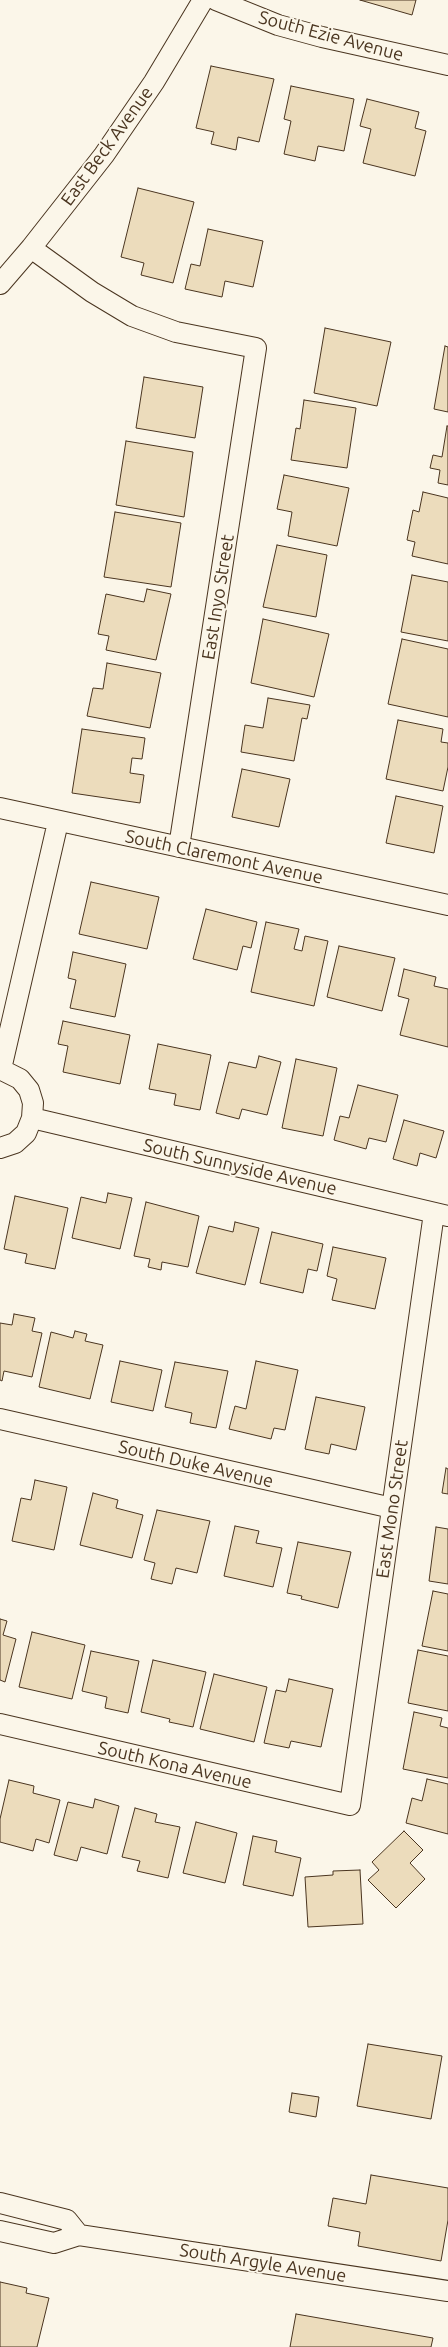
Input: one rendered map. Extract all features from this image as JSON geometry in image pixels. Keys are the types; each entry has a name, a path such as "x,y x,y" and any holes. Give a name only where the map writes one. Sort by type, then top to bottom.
{"street":[{"name":"East Beck Avenue","path":"0,284 31,248 104,155 143,99 203,0"},
{"name":"South Ezie Avenue","path":"216,0 270,22 322,37 448,65"},
{"name":"East Inyo Street","path":"31,248 92,292 132,316 176,332 256,348 180,847"},
{"name":"South Claremont Avenue","path":"0,808 448,905"},
{"path":"0,1148 15,1143 26,1133 32,1118 33,1103 29,1090 20,1079 0,1069 58,822"},
{"name":"South Sunnyside Avenue","path":"32,1118 441,1214"},
{"name":"East Mono Street","path":"350,1805 392,1508 441,1214"},
{"name":"South Duke Avenue","path":"0,1419 392,1508"},
{"name":"South Kona Avenue","path":"0,1724 350,1805"},
{"path":"0,2203 67,2220 79,2235"},
{"name":"South Argyle Avenue","path":"0,2231 54,2243 79,2235 448,2291"}],"building":[{"path":"360,0 416,0 412,15"},
{"path":"211,66 274,79 259,142 238,137 236,150 211,144 214,132 196,128"},
{"path":"291,86 354,99 344,151 318,146 315,161 284,154 291,121 284,119"},
{"path":"367,99 419,112 415,128 426,131 415,176 363,163 371,129 360,126"},
{"path":"138,188 194,202 173,283 141,275 144,263 121,257"},
{"path":"208,229 263,241 253,287 225,281 222,297 185,289 191,264 200,266"},
{"path":"325,328 391,342 377,406 314,393"},
{"path":"445,346 448,347 448,412 434,409"},
{"path":"144,377 203,387 195,438 136,428"},
{"path":"304,400 356,408 347,468 291,460 296,428 300,429"},
{"path":"447,426 448,485 438,483 440,470 430,468 433,455 442,457"},
{"path":"126,441 193,452 184,517 116,505"},
{"path":"284,475 349,488 337,546 288,536 292,512 277,509"},
{"path":"423,492 448,498 448,564 412,556 415,542 407,540 413,510 419,512"},
{"path":"115,512 181,523 171,587 104,577"},
{"path":"277,545 327,555 316,617 263,607"},
{"path":"412,575 448,582 448,641 401,632"},
{"path":"147,589 171,594 156,660 106,650 109,636 98,634 106,594 144,602"},
{"path":"263,619 329,634 314,697 251,683"},
{"path":"402,639 448,649 448,717 388,704"},
{"path":"107,663 161,673 150,728 87,716 93,688 103,689"},
{"path":"268,698 310,705 307,719 302,718 294,761 241,752 245,725 263,728"},
{"path":"398,720 443,729 441,742 448,743 448,767 443,791 386,779"},
{"path":"82,729 145,738 142,759 132,758 130,773 144,775 140,803 72,793"},
{"path":"242,769 290,779 279,827 232,817"},
{"path":"396,796 443,806 434,853 386,843"},
{"path":"91,882 159,897 147,949 79,934"},
{"path":"206,909 257,922 251,948 243,946 237,970 193,959"},
{"path":"266,922 299,929 294,949 302,951 305,936 328,941 314,1006 251,992"},
{"path":"339,946 395,958 382,1011 327,997"},
{"path":"73,952 126,964 115,1017 70,1008 76,980 68,978"},
{"path":"404,969 436,977 434,986 448,989 448,1047 400,1035 409,999 398,996"},
{"path":"63,1021 130,1035 120,1084 63,1072 68,1046 58,1044"},
{"path":"158,1044 211,1055 200,1110 174,1105 176,1094 149,1089"},
{"path":"259,1056 281,1062 267,1115 242,1109 239,1119 216,1113 229,1062 256,1068"},
{"path":"296,1059 337,1068 323,1136 282,1128"},
{"path":"358,1085 398,1095 386,1142 369,1138 366,1149 334,1140 340,1116 349,1118"},
{"path":"404,1120 444,1131 436,1158 420,1153 417,1166 393,1159"},
{"path":"108,1193 132,1198 120,1249 72,1238 81,1197 106,1203"},
{"path":"15,1196 68,1208 55,1269 25,1263 27,1254 4,1249"},
{"path":"146,1202 199,1216 188,1267 162,1262 161,1270 148,1267 150,1259 134,1256"},
{"path":"235,1222 259,1228 245,1285 196,1273 209,1226 233,1232"},
{"path":"272,1232 323,1244 317,1271 308,1269 303,1293 260,1283"},
{"path":"333,1247 386,1258 375,1309 332,1300 337,1279 327,1276"},
{"path":"14,1314 35,1318 32,1331 42,1333 32,1377 4,1371 2,1381 0,1380 0,1323 12,1325"},
{"path":"75,1331 87,1334 85,1341 103,1345 90,1399 39,1387 51,1332 73,1338"},
{"path":"120,1361 162,1370 153,1411 111,1402"},
{"path":"256,1361 298,1370 285,1430 274,1428 271,1439 229,1429 235,1406 246,1409"},
{"path":"175,1362 228,1371 216,1428 190,1423 192,1413 165,1407"},
{"path":"316,1397 365,1407 356,1450 331,1444 329,1454 305,1449"},
{"path":"446,1468 448,1469 448,1494 442,1493"},
{"path":"35,1480 67,1487 54,1550 12,1541 21,1498 31,1500"},
{"path":"93,1493 118,1500 116,1508 143,1515 132,1558 80,1545"},
{"path":"157,1510 210,1521 197,1573 176,1568 172,1584 151,1579 155,1563 144,1560"},
{"path":"235,1526 259,1531 256,1543 282,1548 273,1587 224,1576"},
{"path":"436,1527 448,1529 448,1584 429,1581"},
{"path":"298,1542 351,1552 338,1608 301,1599 302,1596 287,1593"},
{"path":"433,1591 448,1594 448,1651 422,1646"},
{"path":"0,1619 7,1621 3,1635 16,1639 5,1682 0,1680"},
{"path":"32,1632 85,1645 72,1699 19,1687"},
{"path":"418,1650 448,1656 448,1711 408,1703"},
{"path":"91,1651 139,1661 128,1713 105,1708 107,1697 82,1691"},
{"path":"153,1660 206,1672 193,1727 169,1722 170,1719 141,1712"},
{"path":"214,1674 267,1687 254,1742 200,1729"},
{"path":"289,1679 333,1689 321,1747 291,1741 289,1748 264,1743 276,1690 286,1692"},
{"path":"414,1712 442,1718 440,1726 448,1728 448,1778 403,1769"},
{"path":"427,1779 448,1784 448,1834 406,1823 412,1798 422,1801"},
{"path":"9,1780 34,1786 33,1793 60,1800 49,1843 36,1839 33,1851 0,1842 0,1819"},
{"path":"95,1799 119,1806 107,1854 81,1847 77,1861 54,1855 68,1802 93,1808"},
{"path":"135,1808 157,1814 155,1822 180,1827 168,1878 137,1871 140,1861 122,1857"},
{"path":"196,1822 237,1833 225,1883 183,1873"},
{"path":"404,1831 423,1850 410,1863 425,1879 396,1908 368,1880 379,1870 372,1862"},
{"path":"253,1836 277,1841 275,1852 301,1858 293,1896 243,1885"},
{"path":"360,1870 363,1924 308,1927 305,1877 333,1875 333,1871"},
{"path":"368,2044 442,2056 431,2119 357,2106"},
{"path":"292,2093 319,2097 316,2117 289,2112"},
{"path":"371,2175 448,2188 448,2220 441,2261 358,2246 360,2232 328,2226 333,2198 366,2204"},
{"path":"0,2282 27,2288 26,2293 49,2298 37,2347 0,2347"},
{"path":"296,2314 433,2338 431,2347 290,2347"}]}
